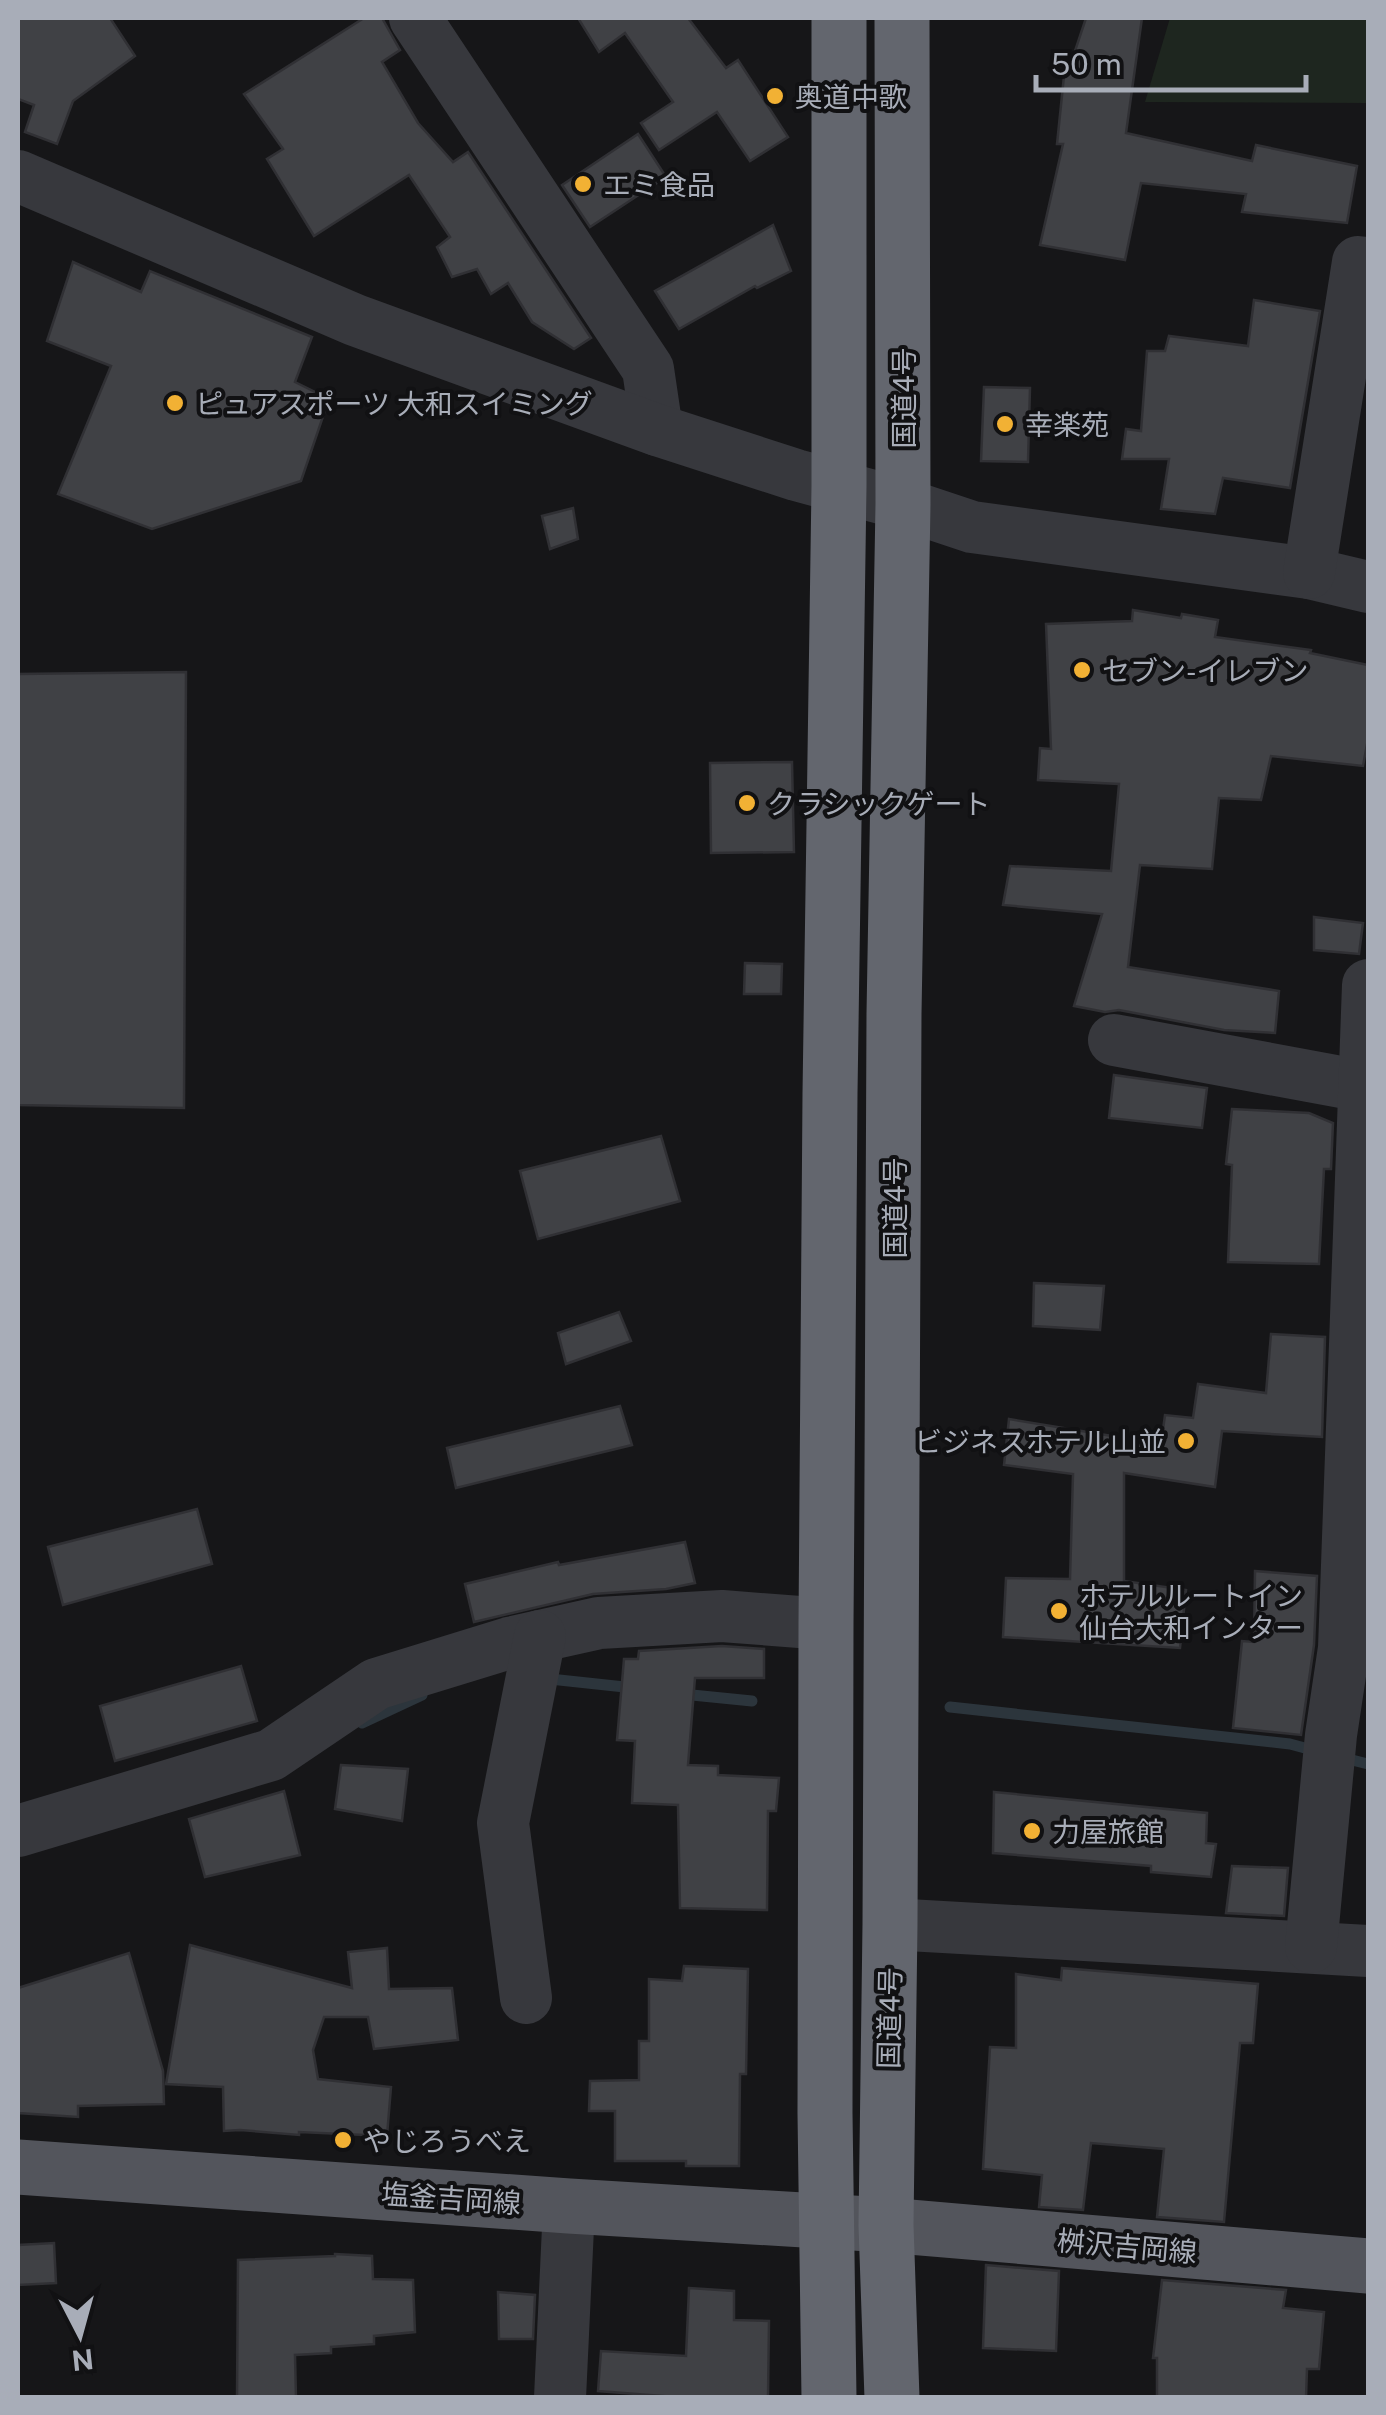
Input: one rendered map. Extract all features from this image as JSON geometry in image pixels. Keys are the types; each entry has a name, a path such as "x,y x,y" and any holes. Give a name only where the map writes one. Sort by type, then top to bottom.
{"highway":[{"path":"829,2398 826,1624 840,486 839,18"},
{"name":"国道4号","path":"892,2398 886,2225 894,1014 903,504 902,18"}],"main road":[{"name":"塩釜吉岡線","path":"18,2167 886,2225"},
{"name":"桝沢吉岡線","path":"886,2225 1368,2266"}],"street":[{"path":"415,18 648,369 657,430"},
{"path":"18,176 355,320 657,430 796,475 972,527 1309,573 1368,586"},
{"path":"1309,573 1358,262 1368,263"},
{"path":"1311,1946 1340,1747 1368,985"},
{"path":"1114,1040 1366,1087"},
{"path":"18,1830 271,1755 376,1684 509,1643 599,1623 722,1616 826,1624"},
{"path":"526,1998 503,1824 540,1636"},
{"path":"890,1924 1368,1951"},
{"path":"560,2398 569,2206"}],"shaded area":[{"path":"1170,18 1368,18 1368,103 1145,102"}],"building":[{"path":"18,18 110,18 135,56 73,101 57,144 25,132 34,105 18,99"},
{"path":"364,18 382,18 400,50 382,62 418,123 453,162 468,152 591,338 574,349 532,322 508,283 491,294 477,269 452,277 437,247 450,237 409,175 314,236 267,159 283,149 244,94"},
{"path":"578,18 688,18 726,68 738,60 788,137 750,161 717,112 659,150 641,123 673,102 625,33 599,52"},
{"path":"1086,18 1142,18 1126,133 1252,161 1256,145 1357,166 1347,223 1242,212 1246,194 1141,183 1125,260 1040,245 1063,144 1057,144 1065,66 1070,66"},
{"path":"638,134 666,177 590,227 562,185"},
{"path":"773,225 791,271 755,286 679,329 655,291"},
{"path":"73,262 141,292 150,271 312,337 295,382 329,399 301,481 152,529 58,494 111,366 47,341"},
{"path":"1254,300 1320,311 1290,488 1223,478 1215,514 1161,509 1169,459 1122,459 1126,429 1141,431 1147,351 1165,351 1169,336 1248,346"},
{"path":"984,387 1030,388 1028,462 981,461"},
{"path":"573,508 578,539 550,549 542,516"},
{"path":"1133,610 1218,620 1215,637 1311,650 1310,653 1368,665 1368,739 1363,766 1271,756 1261,800 1219,798 1212,869 1140,865 1128,967 1279,991 1275,1033 1224,1030 1119,1010 1105,1012 1074,1006 1102,914 1003,905 1010,866 1111,871 1119,784 1038,780 1040,748 1051,749 1046,624 1132,621"},
{"path":"186,672 184,1108 18,1105 18,674"},
{"path":"792,762 794,852 711,853 710,763"},
{"path":"1314,917 1363,923 1359,954 1314,950"},
{"path":"745,963 782,964 781,994 744,994"},
{"path":"1114,1075 1207,1088 1202,1128 1109,1118"},
{"path":"1232,1109 1309,1113 1333,1123 1331,1169 1324,1169 1319,1264 1228,1262 1232,1165 1226,1164"},
{"path":"661,1136 680,1201 538,1239 520,1171"},
{"path":"1034,1283 1104,1286 1100,1330 1033,1326"},
{"path":"619,1312 631,1341 566,1364 558,1333"},
{"path":"1271,1334 1325,1337 1322,1437 1222,1431 1215,1487 1124,1473 1124,1581 1186,1590 1180,1648 1003,1637 1006,1578 1070,1579 1073,1474 1004,1465 1009,1419 1161,1444 1165,1415 1193,1418 1198,1384 1266,1393"},
{"path":"620,1406 632,1445 456,1488 447,1448"},
{"path":"197,1509 212,1564 63,1605 48,1547"},
{"path":"685,1542 695,1583 593,1594 474,1622 465,1584 558,1562 559,1565"},
{"path":"1255,1571 1317,1576 1314,1645 1301,1735 1233,1728 1242,1641 1254,1642"},
{"path":"722,1646 764,1649 764,1678 695,1678 688,1765 718,1766 718,1775 779,1778 776,1811 768,1811 767,1910 680,1908 678,1805 632,1803 635,1741 617,1740 624,1659 638,1659 639,1651"},
{"path":"241,1666 257,1721 115,1761 100,1706"},
{"path":"341,1765 408,1769 402,1821 335,1809"},
{"path":"284,1791 300,1855 205,1877 189,1819"},
{"path":"994,1792 1207,1813 1206,1843 1216,1844 1211,1877 1151,1872 1151,1866 993,1853"},
{"path":"1232,1866 1288,1868 1284,1916 1226,1913"},
{"path":"190,1945 352,1988 348,1952 387,1948 389,1989 452,1988 458,2040 374,2049 368,2017 324,2017 313,2050 318,2079 391,2087 387,2136 224,2131 223,2087 166,2084"},
{"path":"129,1953 163,2071 164,2104 78,2106 78,2117 18,2113 18,1988"},
{"path":"684,1966 748,1969 746,2074 740,2074 739,2166 615,2161 615,2111 589,2111 590,2081 639,2080 639,2041 649,2041 649,1979 682,1981"},
{"path":"1062,1968 1258,1984 1253,2043 1240,2043 1224,2222 1157,2217 1164,2149 1091,2143 1083,2210 1039,2207 1042,2175 983,2169 990,2047 1016,2048 1016,1974 1061,1980"},
{"path":"54,2243 56,2283 18,2285 18,2245"},
{"path":"335,2254 372,2256 373,2279 413,2280 415,2332 374,2336 374,2344 331,2347 331,2353 295,2355 296,2398 237,2398 238,2260"},
{"path":"986,2265 1059,2271 1056,2351 983,2348"},
{"path":"1162,2280 1286,2290 1283,2308 1324,2312 1319,2369 1307,2369 1306,2398 1157,2398 1157,2358 1153,2358"},
{"path":"689,2288 734,2291 734,2320 769,2321 768,2398 688,2398 598,2391 601,2351 686,2356"},
{"path":"498,2292 535,2295 533,2339 499,2339"}],"waterway":[{"path":"550,1679 634,1688"},
{"path":"682,1694 752,1701"},
{"path":"362,1723 422,1695"},
{"path":"950,1707 1290,1744 1316,1751"},
{"path":"1344,1758 1368,1764"}],"place":[{"name":"奥道中歌","path":"775,96"},
{"name":"エミ食品","path":"583,184"},
{"name":"ピュアスポーツ 大和スイミング","path":"175,403"},
{"name":"幸楽苑","path":"1005,424"},
{"name":"セブン-イレブン","path":"1082,670"},
{"name":"クラシックゲート","path":"747,803"},
{"name":"ビジネスホテル山並","path":"1186,1441"},
{"name":"ホテルルートイン 仙台大和インター","path":"1059,1611"},
{"name":"力屋旅館","path":"1032,1831"},
{"name":"やじろうべえ","path":"343,2140"}]}
